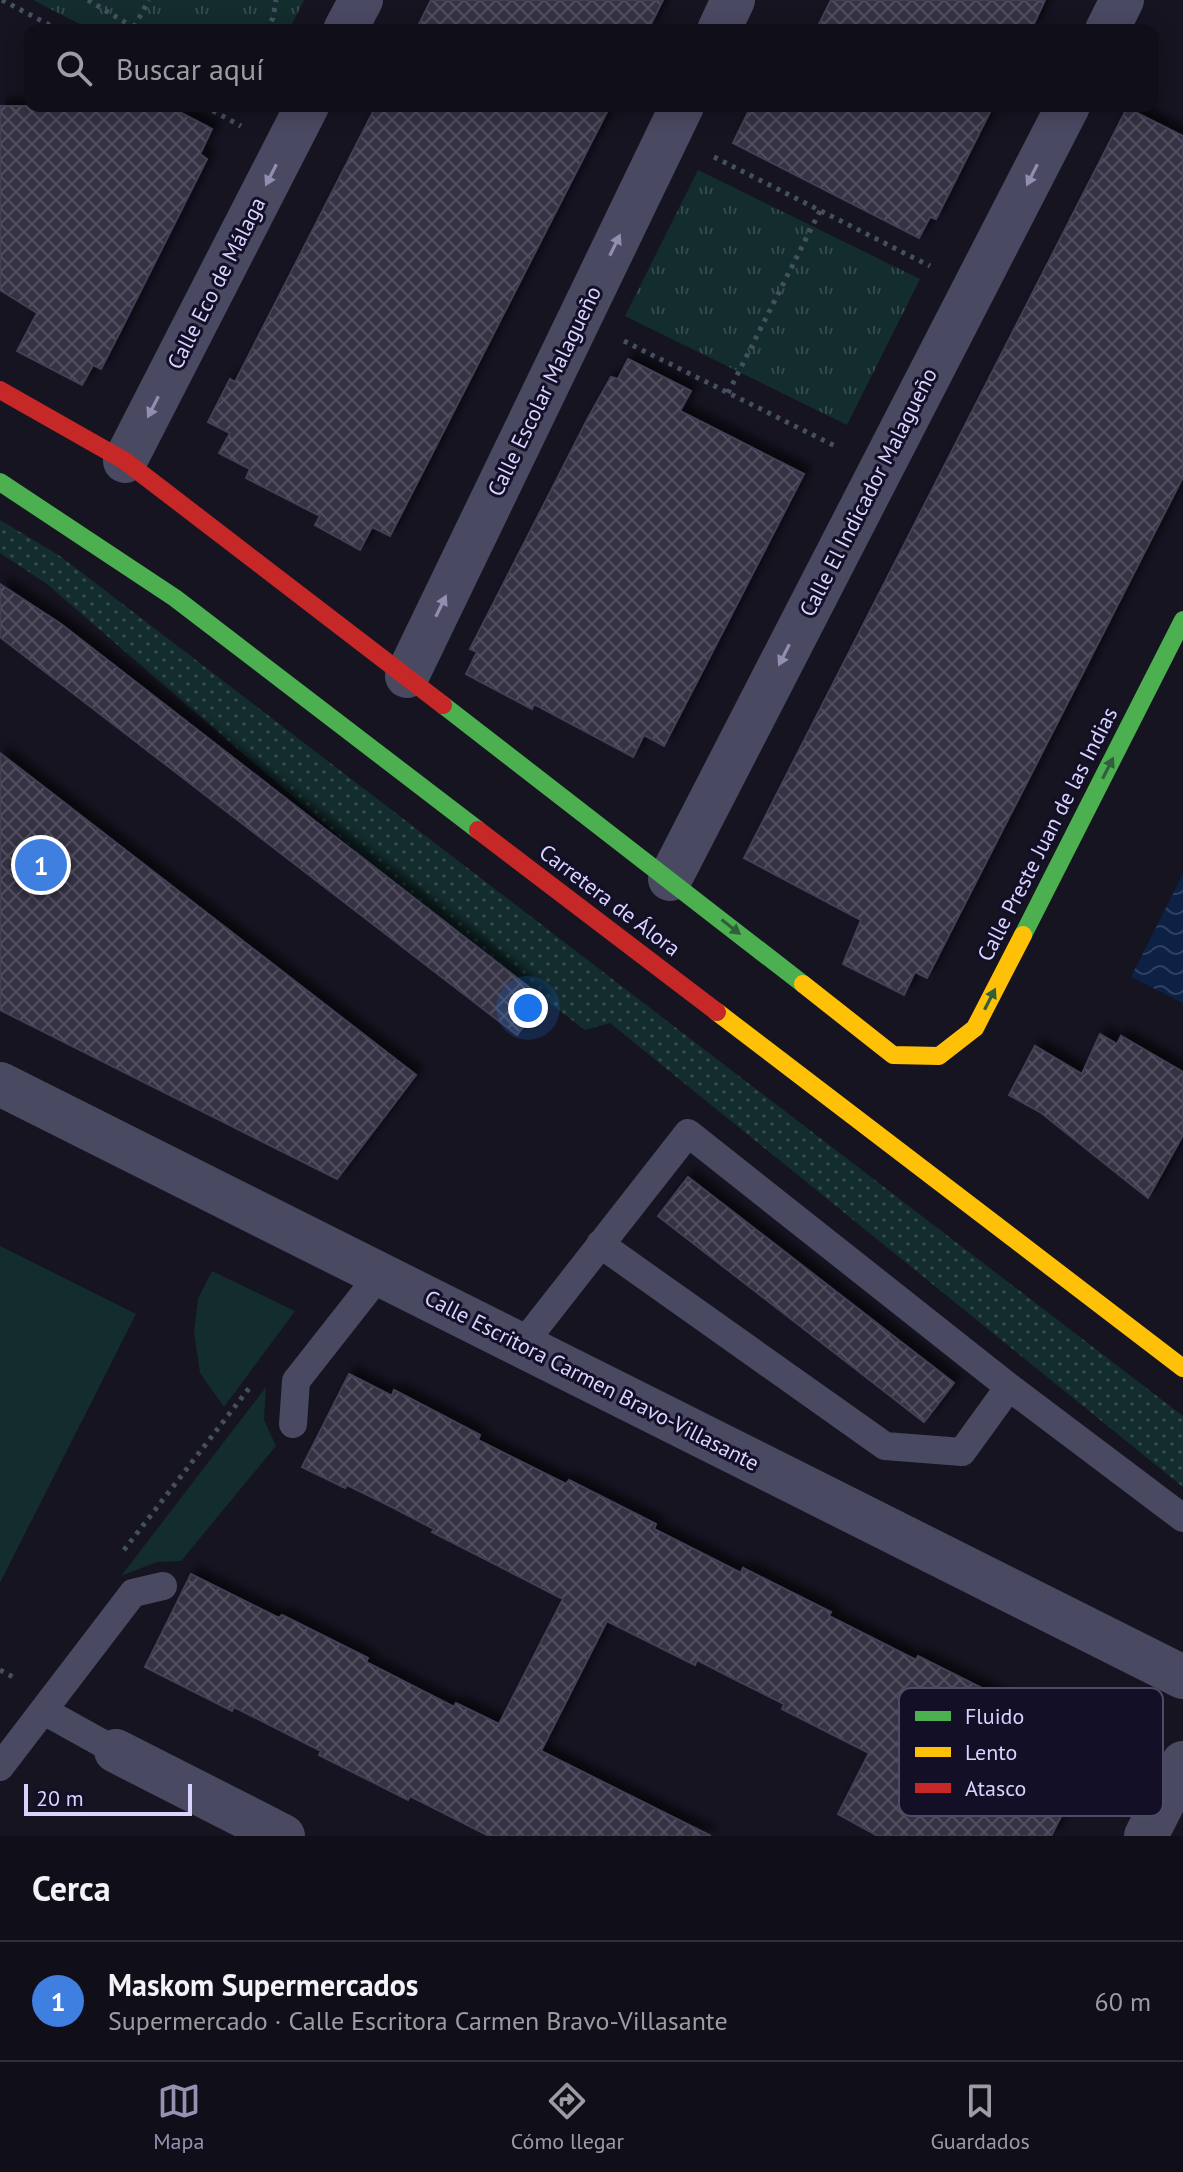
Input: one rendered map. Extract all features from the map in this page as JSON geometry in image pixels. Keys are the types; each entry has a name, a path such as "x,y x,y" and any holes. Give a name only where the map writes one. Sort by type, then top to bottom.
{"street":[{"path":"348,24 361,0"},
{"path":"722,24 733,0"},
{"path":"1110,24 1122,0"},
{"name":"Calle Eco de Málaga","path":"125,461 304,112"},
{"name":"Calle El Indicador Malagueño","path":"670,879 1065,112"},
{"name":"Calle Escolar Malagueño","path":"407,676 675,120"},
{"path":"0,390 125,461 670,879"},
{"name":"Carretera de Álora","path":"0,482 175,598 1183,1368"},
{"name":"Calle Preste Juan de las Indias","path":"670,879 893,1055 939,1056 975,1028 1183,620"},
{"name":"Calle Escritora Carmen Bravo-Villasante","path":"0,1084 1183,1677"},
{"path":"116,1751 283,1836"},
{"path":"1163,1802 1183,1763"},
{"path":"1146,1836 1156,1816"}],"lane":[{"path":"522,1345 688,1133 1009,1387 1183,1518"},
{"path":"600,1244 885,1446 962,1452 1009,1387"},
{"path":"293,1424 296,1381 380,1274"},
{"path":"0,1767 133,1593 163,1586"},
{"path":"44,1711 116,1751"}],"path":[{"path":"2,0 48,24"},
{"path":"88,0 127,24"},
{"path":"137,24 149,0"},
{"path":"270,24 276,0"},
{"path":"675,120 820,211 942,272"},
{"path":"728,393 820,211"},
{"path":"579,319 848,453"},
{"path":"119,1556 255,1379"}],"green space":[{"path":"33,0 304,0 292,24 79,24"},
{"path":"698,170 920,279 847,425 625,316"},
{"path":"0,520 60,556 1183,1416 1183,1487 610,1023 585,1030 388,879 47,584 0,553"},
{"path":"0,1246 136,1314 0,1583"},
{"path":"212,1271 295,1311 224,1407 200,1373 194,1332 198,1299"},
{"path":"266,1387 264,1420 276,1446 181,1561 157,1562 121,1576"}],"water":[{"path":"1183,874 1183,1003 1131,977"}],"building":[{"path":"431,0 663,0 651,24 419,24"},
{"path":"831,0 1045,0 1034,24 819,24"},
{"path":"0,106 24,106 24,112 179,112 212,129 200,154 207,159 122,328 101,369 93,365 82,385 17,351 37,313 0,290"},
{"path":"373,112 607,112 390,536 372,527 360,550 315,525 320,516 246,478 250,469 219,453 230,433 208,422 230,379 235,382"},
{"path":"748,112 990,112 936,219 930,217 919,238 733,143"},
{"path":"1125,112 1135,112 1183,136 1183,477 927,978 915,972 904,995 843,964 861,920 744,858"},
{"path":"628,359 691,391 680,411 804,474 664,746 644,735 633,757 534,704 532,709 466,674 477,652 470,649 588,418 611,377 618,379"},
{"path":"0,584 61,624 544,999 517,1035 0,637"},
{"path":"0,753 416,1075 337,1179 0,1010"},
{"path":"1100,1034 1117,1044 1121,1036 1183,1072 1183,1135 1148,1198 1040,1112 1009,1095 1035,1046 1082,1074"},
{"path":"688,1177 954,1383 924,1422 658,1216"},
{"path":"349,1374 392,1396 394,1390 480,1435 478,1440 566,1484 569,1480 656,1524 654,1529 741,1573 743,1568 831,1612 829,1616 916,1660 918,1656 982,1688 899,1688 899,1816 1061,1816 1051,1836 878,1836 838,1814 869,1753 782,1709 784,1704 697,1660 695,1665 607,1621 541,1751 711,1836 489,1836 410,1796 408,1800 234,1707 232,1711 145,1667 191,1574 368,1658 366,1662 454,1707 456,1703 499,1724 563,1599 432,1532 434,1529 390,1506 302,1467"}],"traffic: fast":[{"path":"0,482 175,598 478,830"},
{"path":"1023,935 1183,620"},
{"path":"443,705 803,984"}],"traffic: slow":[{"path":"803,984 893,1055 939,1056 975,1028 1023,935"},
{"path":"717,1012 1183,1368"}],"traffic: jam":[{"path":"0,390 125,461 443,705"},
{"path":"478,830 717,1012"}],"place":[{"name":"Maskom Supermercados","path":"41,865"}]}
